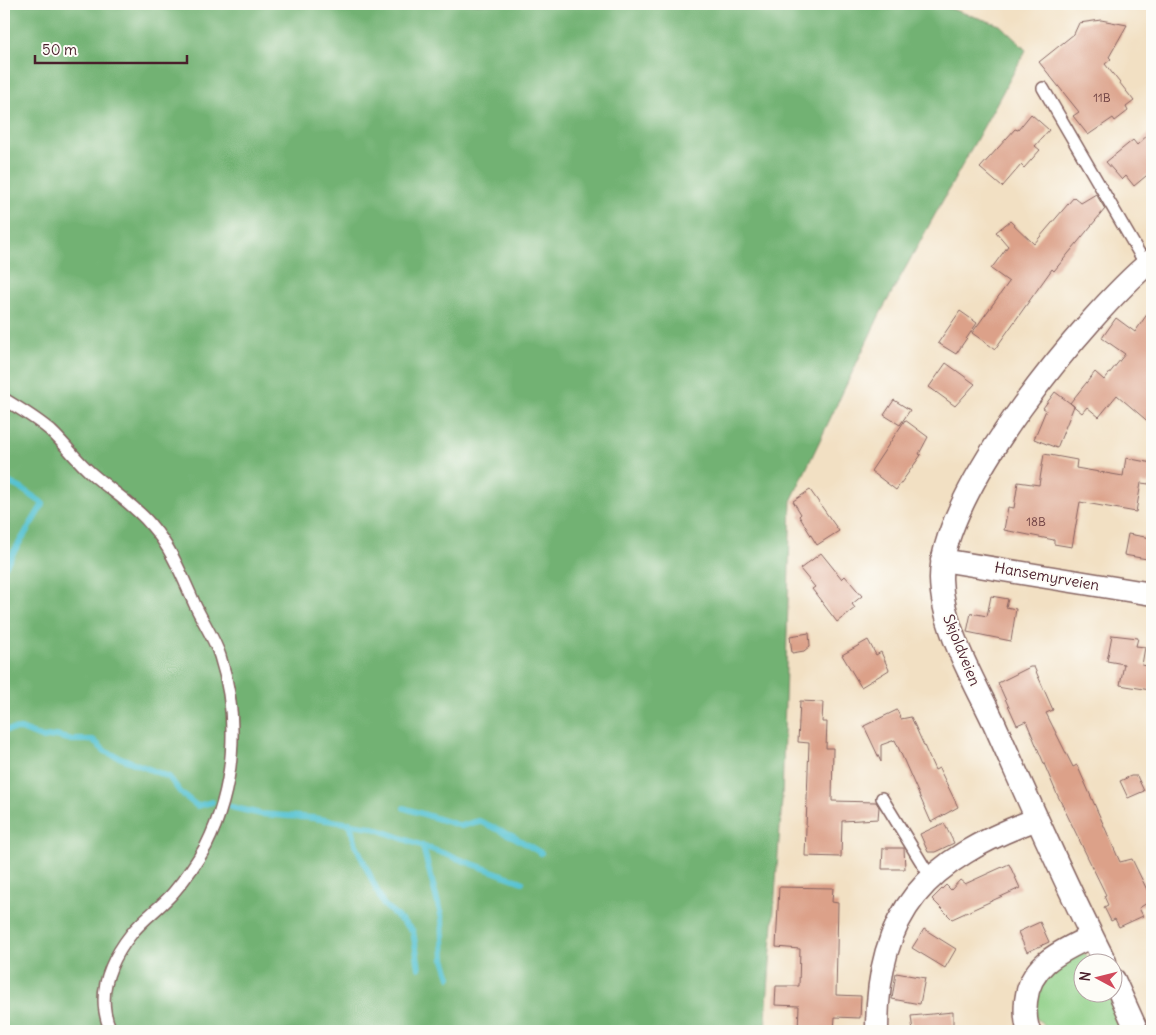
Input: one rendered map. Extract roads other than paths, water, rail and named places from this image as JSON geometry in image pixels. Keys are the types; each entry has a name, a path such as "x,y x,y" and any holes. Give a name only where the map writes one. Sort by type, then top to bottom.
{"street":[{"name":"Skjoldveien","path":"1100,952 1037,819 946,617 941,580 942,560 953,524 999,441 1068,348 1099,311 1150,264"},
{"name":"Hansemyrveien","path":"942,560 1152,594"},
{"path":"877,1031 877,998 884,957 903,914 914,896 948,862 1000,833 1037,819"},
{"path":"1030,1031 1025,1015 1027,996 1037,970 1060,951 1092,936"},
{"path":"1124,1001 1138,1031"}],"lane":[{"path":"1043,88 1150,264"},
{"path":"4,399 35,418 52,432 90,472 150,522 176,559 219,655 230,698 231,764 219,813 206,846 189,872 173,893 133,932 109,969 104,1009 112,1031"},
{"path":"882,798 931,878"}],"waterway":[{"path":"4,480 41,502"},
{"path":"4,568 43,504"},
{"path":"4,730 21,729 43,738 56,736 72,740 93,740 106,752 169,777 181,793 197,806 212,802"},
{"path":"231,807 261,814 313,818 371,827 522,882"},
{"path":"404,808 461,826 479,821 514,837 541,853"},
{"path":"350,823 356,845 383,904 413,931 419,968"},
{"path":"423,847 442,919 444,959 450,977"}]}
